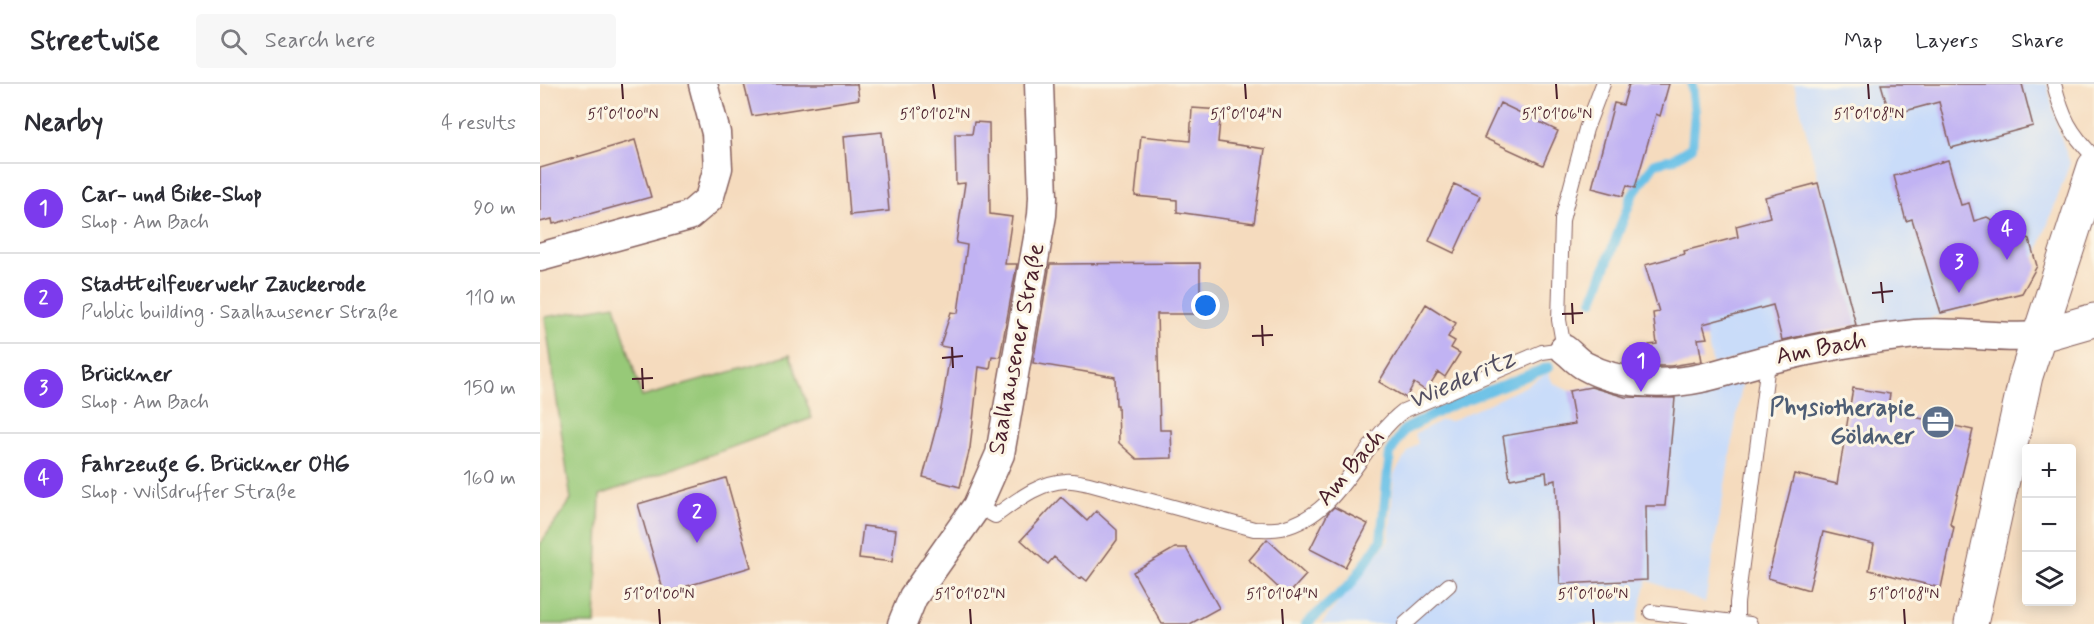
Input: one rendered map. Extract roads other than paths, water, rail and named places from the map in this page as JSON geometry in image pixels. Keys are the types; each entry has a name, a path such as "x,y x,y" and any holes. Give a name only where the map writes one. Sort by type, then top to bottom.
{"main road":[{"path":"1971,624 2026,376 2094,167"},
{"path":"2038,336 2094,320"}],"street":[{"path":"540,257 689,216 709,199 718,168 716,133 703,84"},
{"name":"Saalhausener Straße","path":"902,624 913,597 977,506 1000,454 1042,215 1039,84"},
{"name":"Am Bach","path":"1564,349 1584,366 1594,370 1615,378 1653,383 1700,379 1765,360 1855,341 1929,333 1961,333 2013,338 2038,336"}],"lane":[{"path":"1564,349 1559,320 1562,220 1586,129 1603,84"},
{"path":"2054,84 2066,122 2072,133 2094,157"},
{"name":"Am Bach","path":"977,506 995,516 1036,489 1050,483 1067,481 1089,484 1254,529 1282,528 1306,518 1328,503 1389,422 1403,411 1518,361 1542,352 1564,349"},
{"path":"1651,612 1744,623 1737,603 1767,371"},
{"path":"1405,624 1449,585"}],"waterway":[{"name":"Wiederitz","path":"1593,300 1632,196 1655,163 1673,159 1692,147 1695,114 1692,84"},
{"name":"Wiederitz","path":"1306,624 1351,584 1381,540 1390,453 1404,430 1447,407 1549,367"}],"place":[{"name":"Fahrzeuge G. Brückner OHG","path":"2007,260"},
{"name":"Brückner","path":"1959,293"},
{"name":"Car- und Bike-Shop","path":"1641,392"},
{"name":"Physiotherapie Göldner","path":"1938,422"},
{"name":"Stadtteilfeuerwehr Zauckerode","path":"697,543"}]}
